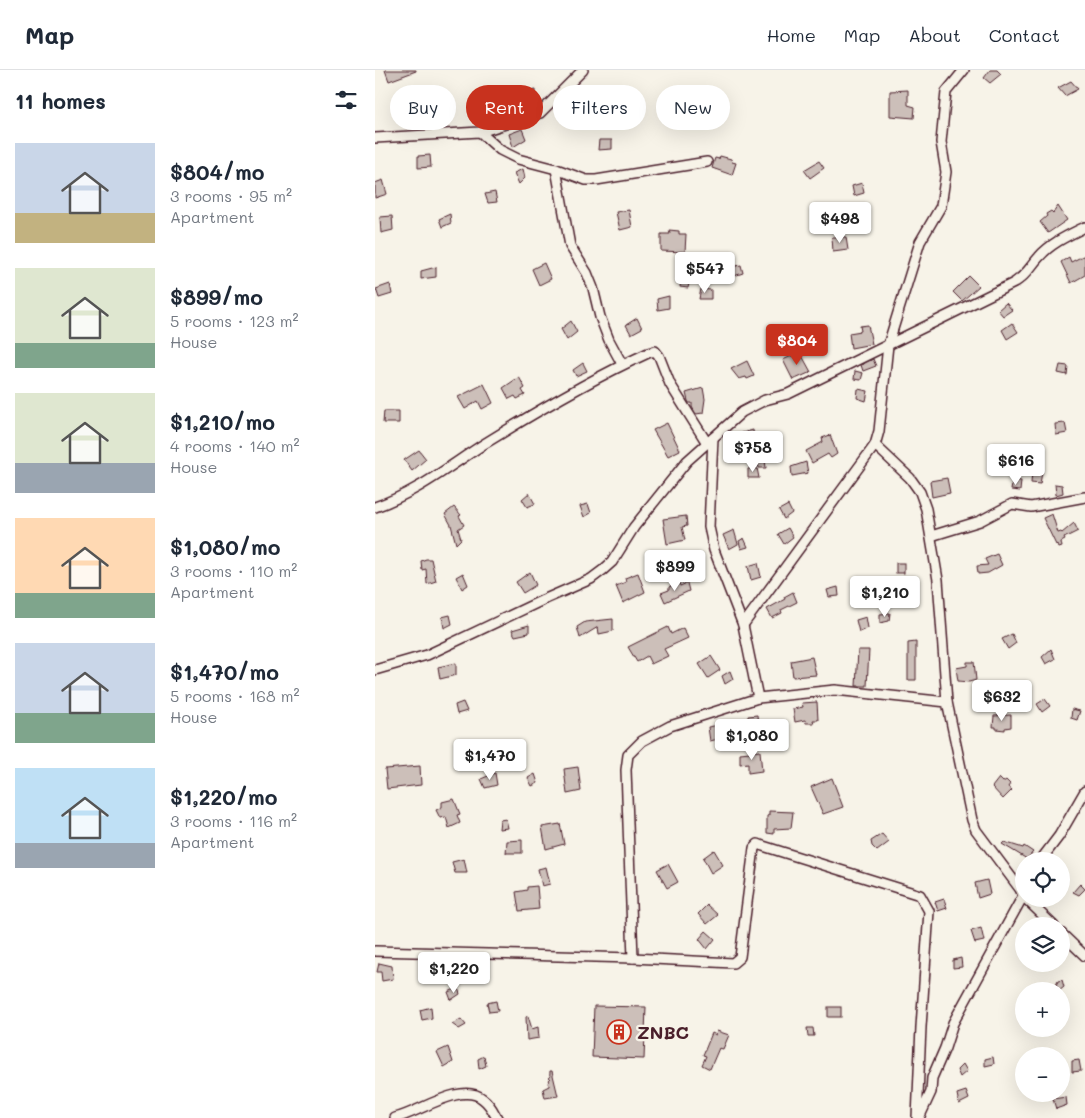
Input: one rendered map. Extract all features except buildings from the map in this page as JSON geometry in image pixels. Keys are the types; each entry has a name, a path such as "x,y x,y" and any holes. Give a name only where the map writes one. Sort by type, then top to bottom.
{"street":[{"path":"375,138 480,132 540,113 583,70"},
{"path":"743,625 875,445 879,431 888,345 919,242 941,206 946,172 941,142 946,92 964,70"},
{"path":"480,132 500,150 518,159 556,169 586,180 707,162"},
{"path":"556,169 570,246 587,273 593,288 600,317 609,340 622,364"},
{"path":"375,670 427,655 597,575 612,562 633,527 687,462 742,412 765,400 788,394 1015,283 1029,271 1039,257 1054,243 1085,227"},
{"path":"375,507 394,501 417,489 484,444 591,381 622,364 648,352 655,351 659,356 670,384 710,440 709,527 714,550 743,625 757,698"},
{"path":"875,445 910,478 920,492 926,509 939,598 947,702 972,820 976,830 1015,882"},
{"path":"931,536 980,522 1012,504 1031,507 1085,497"},
{"path":"633,958 626,770 628,755 643,741 670,726 757,698 835,690 947,702"},
{"path":"1047,852 1059,836 1085,792"},
{"path":"375,951 633,958 728,964 737,961 739,957 754,848 758,844 920,895 929,911 921,1027 918,1118"},
{"path":"918,1118 931,1092 932,1078 953,1023 1015,907"},
{"path":"1036,907 1046,917"},
{"path":"1070,942 1085,956"},
{"path":"395,1118 448,1097 463,1094 483,1098 497,1118"}],"place":[{"name":"ZNBC","path":"619,1032"}]}
